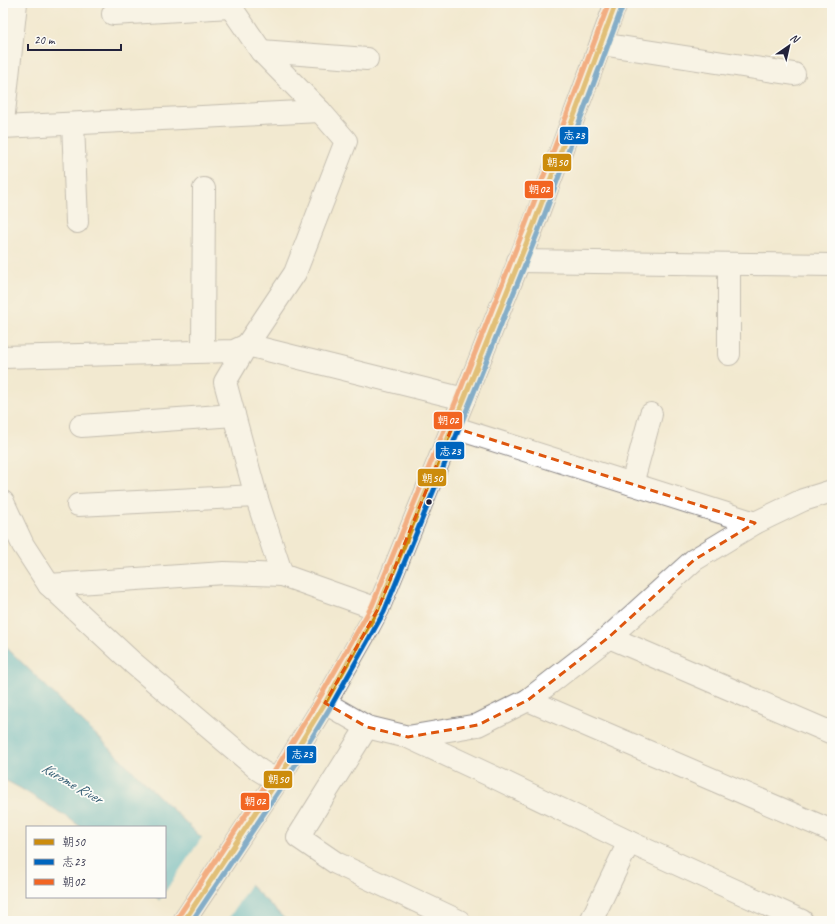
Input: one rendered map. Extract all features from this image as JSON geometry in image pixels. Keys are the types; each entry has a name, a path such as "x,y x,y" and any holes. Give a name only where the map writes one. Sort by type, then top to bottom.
{"street":[{"path":"3,122 16,3"},
{"path":"184,921 277,781 378,609 464,399 518,260 532,229 616,3"},
{"path":"113,14 229,5 261,51 320,111 346,140 296,273 247,345 225,382 256,496 282,575"},
{"path":"601,44 794,74"},
{"path":"261,51 367,59"},
{"path":"3,127 320,111"},
{"path":"73,124 77,222"},
{"path":"203,351 204,189"},
{"path":"518,260 832,265"},
{"path":"729,264 729,354"},
{"path":"3,357 234,351 247,345 464,399"},
{"path":"632,484 651,414"},
{"path":"81,426 234,415"},
{"path":"452,427 755,523"},
{"path":"408,737 478,725 528,700 609,637 694,560 755,523 803,500 832,491"},
{"path":"78,505 256,496"},
{"path":"3,502 23,545 49,585 133,663 259,770 277,781"},
{"path":"49,585 224,573 282,575 378,609"},
{"path":"609,637 832,733"},
{"path":"528,700 832,831"},
{"path":"324,703 367,727 408,737 629,842 802,921"},
{"path":"367,727 298,837 336,863 459,921"},
{"path":"591,921 629,842"}],"highlighted area":[{"path":"452,427 755,523 694,560 609,637 528,700 478,725 408,737 367,727 325,703 378,609"}],"water":[{"name":"Kurome River","path":"3,643 287,921 180,921 157,898 166,898 166,826 80,826 20,788 3,779"}],"pier":[{"path":"203,836 251,883 227,921 177,921 158,902 161,898 166,898 166,891"}],"transit line":[{"name":"朝02","path":"178,917 271,777 319,699 372,606 458,396 525,226 609,3"},
{"name":"朝50","path":"184,921 277,781 325,703 378,609 532,229 616,3"},
{"name":"志23","path":"192,921 283,785 331,706 384,612 538,232 623,5"}]}
